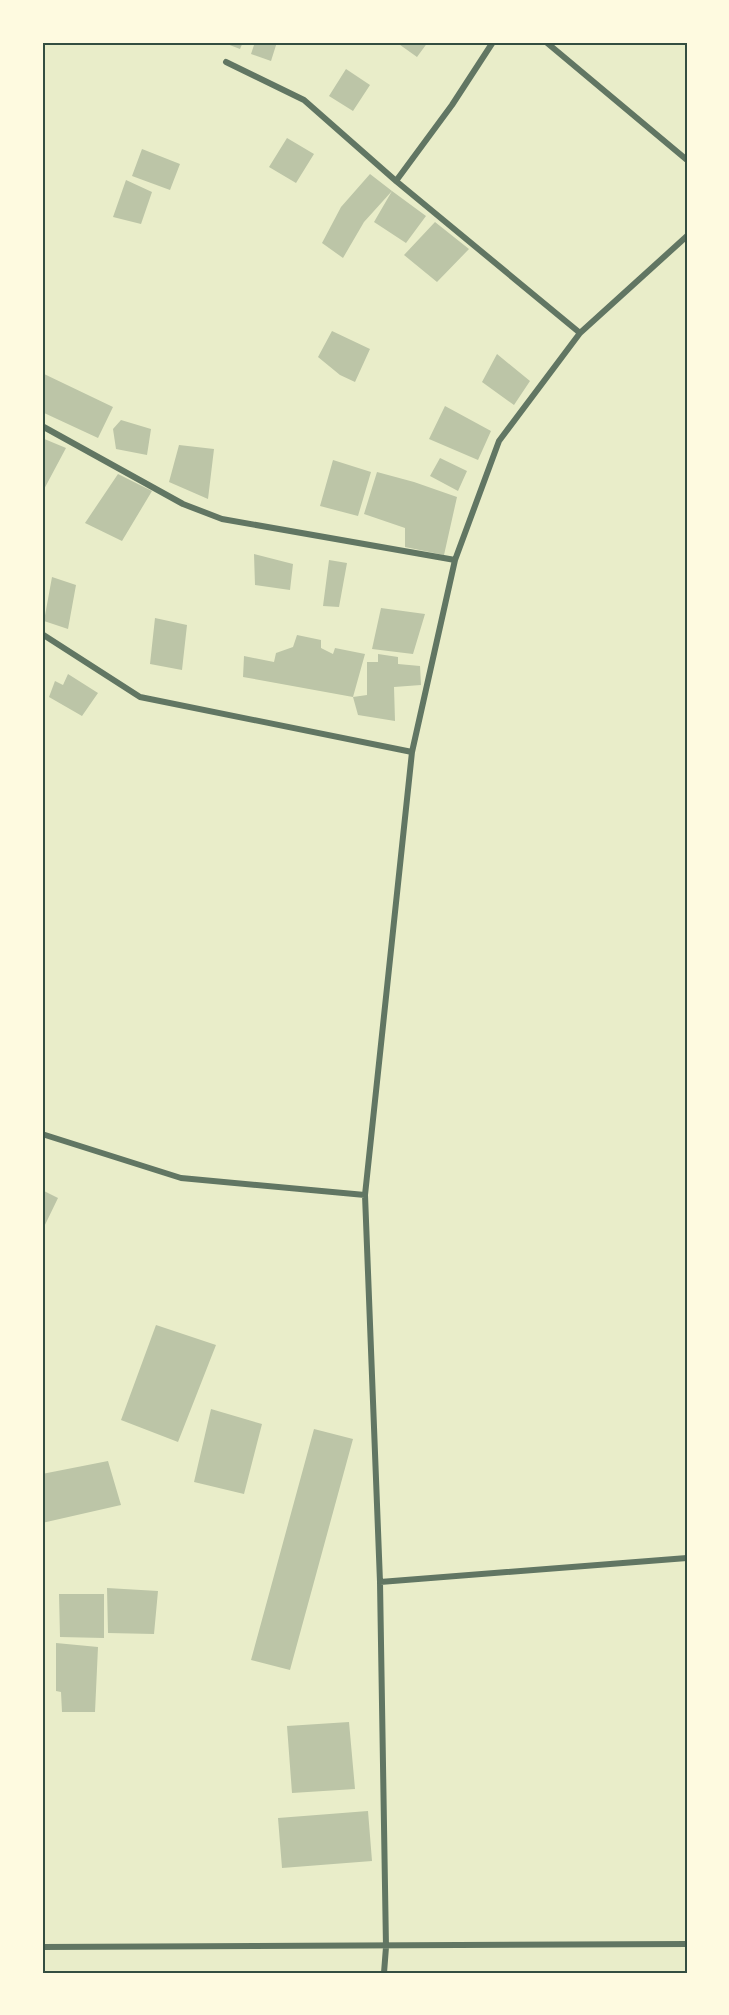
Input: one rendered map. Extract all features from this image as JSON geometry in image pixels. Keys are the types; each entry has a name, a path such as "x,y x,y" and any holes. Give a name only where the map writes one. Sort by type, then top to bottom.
{"street":[{"path":"396,181 452,105 493,42"},
{"path":"546,42 687,160"},
{"path":"226,62 304,100 396,181 580,333"},
{"path":"384,1973 386,1947 380,1582 365,1195 412,752 455,560 499,441 580,333 687,236"},
{"path":"42,426 183,504 222,519 455,560"},
{"path":"42,634 140,697 412,752"},
{"path":"42,1134 181,1178 365,1195"},
{"path":"380,1582 687,1558"},
{"path":"42,1947 687,1944"}],"building":[{"path":"222,42 243,42 240,49"},
{"path":"255,42 277,42 271,61 251,54"},
{"path":"396,42 428,42 417,57"},
{"path":"346,69 370,85 353,111 329,96"},
{"path":"287,138 314,154 296,183 269,167"},
{"path":"142,149 180,164 170,190 132,176"},
{"path":"370,174 392,191 364,222 343,258 322,243 341,207"},
{"path":"126,180 152,192 141,224 113,217"},
{"path":"392,191 426,216 406,243 374,222"},
{"path":"435,222 469,249 437,282 404,255"},
{"path":"332,331 370,349 355,382 340,375 318,357"},
{"path":"497,354 530,381 514,405 482,382"},
{"path":"42,373 113,407 98,438 42,412"},
{"path":"445,406 491,431 478,460 429,439"},
{"path":"121,420 151,429 147,455 116,449 113,429"},
{"path":"42,438 66,448 42,493"},
{"path":"179,445 214,449 208,499 169,482"},
{"path":"440,458 467,471 458,491 430,476"},
{"path":"333,460 371,472 358,516 320,506"},
{"path":"377,472 457,497 444,555 405,547 405,528 364,514"},
{"path":"118,474 152,491 122,541 85,523"},
{"path":"254,554 293,564 290,590 255,585"},
{"path":"329,560 347,563 339,607 323,606"},
{"path":"52,577 76,585 68,629 44,621"},
{"path":"381,608 425,614 413,654 372,649"},
{"path":"155,618 187,625 182,670 150,664"},
{"path":"297,635 321,640 321,648 333,654 335,648 365,654 353,697 243,677 244,656 274,662 276,653 293,647"},
{"path":"378,654 398,657 398,664 420,666 421,685 394,687 395,721 358,715 353,697 367,695 367,662 378,662"},
{"path":"68,674 98,693 82,716 49,697 55,681 63,685"},
{"path":"42,1190 58,1198 42,1231"},
{"path":"156,1325 216,1345 178,1442 121,1420"},
{"path":"211,1409 262,1424 244,1494 194,1482"},
{"path":"314,1429 353,1439 290,1670 251,1660"},
{"path":"108,1461 121,1505 42,1523 42,1474"},
{"path":"107,1588 158,1591 154,1634 108,1633"},
{"path":"59,1594 104,1594 104,1638 60,1637"},
{"path":"56,1643 98,1647 95,1712 62,1712 61,1692 56,1691"},
{"path":"349,1722 355,1789 292,1793 287,1726"},
{"path":"368,1811 372,1861 282,1868 278,1818"}]}
